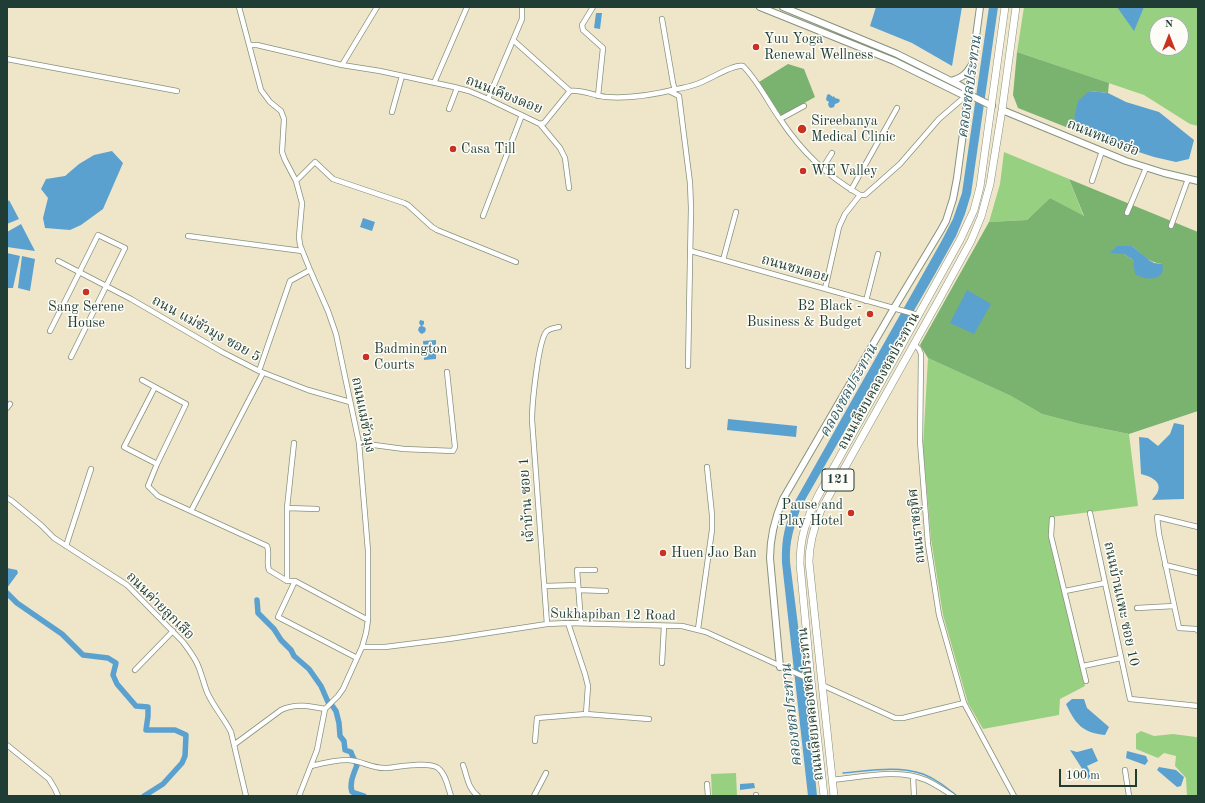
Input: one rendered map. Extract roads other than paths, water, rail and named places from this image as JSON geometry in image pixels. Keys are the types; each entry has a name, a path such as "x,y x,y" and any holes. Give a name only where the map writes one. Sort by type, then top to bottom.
{"main road":[{"path":"760,7 776,10 894,61 961,94 968,94 1002,110"},
{"path":"783,7 897,54 964,88 968,94"},
{"path":"782,667 770,558 770,547 774,525 783,499 946,221 953,199 957,178 980,7"},
{"name":"ถนนเลียบคลองชลประทาน","path":"824,796 815,721 800,564 800,550 803,530 818,496 960,240 974,210 982,178 1005,7"},
{"name":"ถนนเลียบคลองชลประทาน","path":"834,796 809,562 809,550 812,533 821,510 971,241 981,217 990,184 1016,7"},
{"path":"951,81 963,77 973,63"},
{"name":"ถนนหนองฮ่อ","path":"1002,110 1146,168 1198,181"},
{"path":"905,339 914,344"},
{"path":"810,664 812,675 816,678 819,675 819,664"},
{"path":"815,721 820,710 819,691 821,690 822,693"}],"street":[{"name":"ถนนแม่ขัวมุง","path":"239,7 261,90 270,102 281,111 284,119 282,152 296,180 302,203 299,237 302,251 328,311 336,334 359,443 368,559 368,620 362,647 343,689 325,709"},
{"path":"342,65 377,7"},
{"path":"434,83 466,7"},
{"path":"488,99 522,19 522,7"},
{"path":"593,7 582,25 582,30 603,48 598,96"},
{"path":"662,19 675,90"},
{"path":"513,40 570,91 574,90 598,96 630,98 643,97 698,83 739,65 743,66 802,148 822,169 860,195"},
{"name":"ถนนเคียงดอย","path":"249,45 257,45 342,65 380,71 457,88 488,99 540,124 544,123 570,91"},
{"path":"7,58 177,90"},
{"path":"392,112 402,76"},
{"path":"449,109 457,88"},
{"path":"668,91 679,96 690,183 691,251 688,366"},
{"path":"825,289 839,227 845,214 860,195 864,195 900,164 939,119 968,94"},
{"path":"780,119 804,106"},
{"path":"851,190 896,108"},
{"path":"483,216 522,115"},
{"path":"540,124 560,148 565,158 569,188"},
{"path":"1092,182 1102,151"},
{"path":"822,169 832,153"},
{"path":"296,180 315,162 333,179 404,203 437,230 516,262"},
{"path":"1127,213 1146,168"},
{"path":"1171,226 1188,179"},
{"path":"724,260 736,212"},
{"path":"50,331 98,235 125,248 71,357"},
{"path":"188,236 302,251"},
{"name":"ถนนชมดอย","path":"691,251 918,315"},
{"path":"866,301 878,254"},
{"name":"ถนน แม่ขัวมุง ซอย 5","path":"58,261 261,372 308,390 350,402"},
{"path":"191,511 261,372 290,281 310,270"},
{"name":"เจ้าบ้าน ซอย 1","path":"547,624 532,406 541,346 547,331 559,327"},
{"name":"ถนนราชอุทิศ","path":"914,344 919,349 921,354 920,441 928,544 939,615 964,703 1014,796"},
{"path":"359,443 404,449 453,451 455,447 448,372"},
{"path":"142,380 186,404 156,464 148,486 158,496 267,546 269,570 287,581 295,581 368,620"},
{"path":"155,386 124,447 156,464"},
{"path":"287,581 287,508 294,443"},
{"path":"698,629 712,530 707,467"},
{"path":"66,546 91,469"},
{"name":"ถนนค่ายลูกเสือ","path":"7,498 41,525 54,538 127,585 187,647 199,666 206,691 231,732 246,796"},
{"path":"287,508 317,509"},
{"name":"ถนนบ้านแพะ ซอย 10","path":"1090,513 1130,699 1198,706"},
{"path":"1198,527 1157,517 1165,565 1179,628 1196,629 1198,631"},
{"path":"1052,520 1052,536 1086,681"},
{"path":"1165,565 1198,573"},
{"path":"581,623 577,570 594,570"},
{"path":"295,581 278,618 357,658"},
{"path":"1065,591 1105,583"},
{"path":"545,586 606,591"},
{"path":"1137,608 1174,606"},
{"path":"568,623 588,686 586,714"},
{"name":"Sukhapiban 12 Road","path":"362,647 385,647 547,624 581,623 682,626 706,632 811,680"},
{"path":"662,663 664,626"},
{"path":"135,670 173,631"},
{"path":"1083,666 1121,658"},
{"path":"822,684 896,718 902,718 964,703"},
{"path":"235,744 287,707 303,705 325,709 317,750 299,796"},
{"path":"535,740 537,718 586,714 649,720"},
{"path":"7,745 49,779 58,796"},
{"path":"311,766 348,760 357,761 376,768 408,765 432,766 438,768 442,772 451,796"},
{"path":"463,765 470,786 478,796"},
{"path":"1125,770 1128,796"},
{"path":"534,796 546,774"},
{"path":"832,780 888,774 907,775 926,780 952,796"},
{"path":"914,776 914,796"},
{"path":"707,784 708,796"}],"water":[{"path":"876,7 962,7 952,66 912,43 870,26"},
{"path":"989,7 998,7 971,194 965,214 956,236 935,274 801,507 792,534 790,562 808,704 817,796 808,796 782,563 784,532 794,503 953,219 962,193"},
{"path":"1117,7 1144,7 1134,31"},
{"path":"596,13 602,13 600,29 594,28"},
{"path":"1089,91 1108,93 1126,102 1159,112 1194,140 1189,159 1176,162 1154,157 1086,135 1074,119 1078,101"},
{"path":"829,94 840,101 831,108 828,104 829,102 826,100 827,95"},
{"path":"112,151 123,163 103,209 81,225 70,230 45,228 43,218 48,198 41,189 46,179 65,176 79,164 94,155"},
{"path":"9,200 19,219 7,224 7,203"},
{"path":"363,218 375,222 372,231 360,227"},
{"path":"21,224 35,251 7,247 7,232"},
{"path":"1117,246 1132,246 1154,263 1162,264 1163,270 1160,276 1150,279 1140,277 1135,274 1133,260 1124,254 1110,253"},
{"path":"7,253 20,256 13,288 7,288"},
{"path":"22,256 35,259 30,291 18,288"},
{"path":"967,290 991,304 974,334 950,323"},
{"path":"420,320 424,321 422,326 426,329 422,334 418,330 421,326 419,323"},
{"path":"436,340 436,359 424,360 423,341"},
{"path":"728,419 797,426 796,437 727,430"},
{"path":"1174,423 1184,425 1184,499 1152,500 1159,487 1154,480 1141,474 1139,437 1148,438 1158,446 1170,434"},
{"path":"7,568 17,570 18,573 7,588"},
{"path":"1072,699 1084,699 1087,708 1109,727 1105,735 1090,732 1076,722 1066,704"},
{"path":"1092,748 1098,761 1087,766 1094,779 1090,781 1070,750 1077,752"},
{"path":"1127,751 1146,756 1148,761 1145,765 1126,758"},
{"path":"1159,767 1176,770 1184,777 1181,786 1177,787 1157,770"},
{"path":"754,783 755,788 740,790 740,784"}],"waterway":[{"path":"7,593 17,603 62,634 83,655 108,658 116,663 113,675 117,684 136,706 148,707 146,730 175,730 186,735 185,756 182,763 163,784 144,796"},
{"path":"257,600 258,613 274,629 294,656 309,669 321,686 328,702"},
{"path":"331,704 336,711 340,736 344,741 345,750 351,752 357,765 351,782 352,792 364,796"},
{"path":"843,773 883,769 913,771 932,778 957,796"}],"place":[{"name":"Yuu Yoga Renewal Wellness","path":"756,47"},
{"name":"Sireebanya Medical Clinic","path":"802,129"},
{"name":"Casa Till","path":"453,149"},
{"name":"WE Valley","path":"803,171"},
{"name":"Sang Serene House","path":"86,292"},
{"name":"B2 Black - Business & Budget","path":"870,314"},
{"name":"Badmington Courts","path":"366,357"},
{"name":"Pause and Play Hotel","path":"851,513"},
{"name":"Huen Jao Ban","path":"663,553"}],"water label":[{"name":"คลองชลประทาน","path":"970,87"},
{"name":"คลองชลประทาน","path":"849,391"},
{"name":"คลองชลประทาน","path":"792,715"}]}
